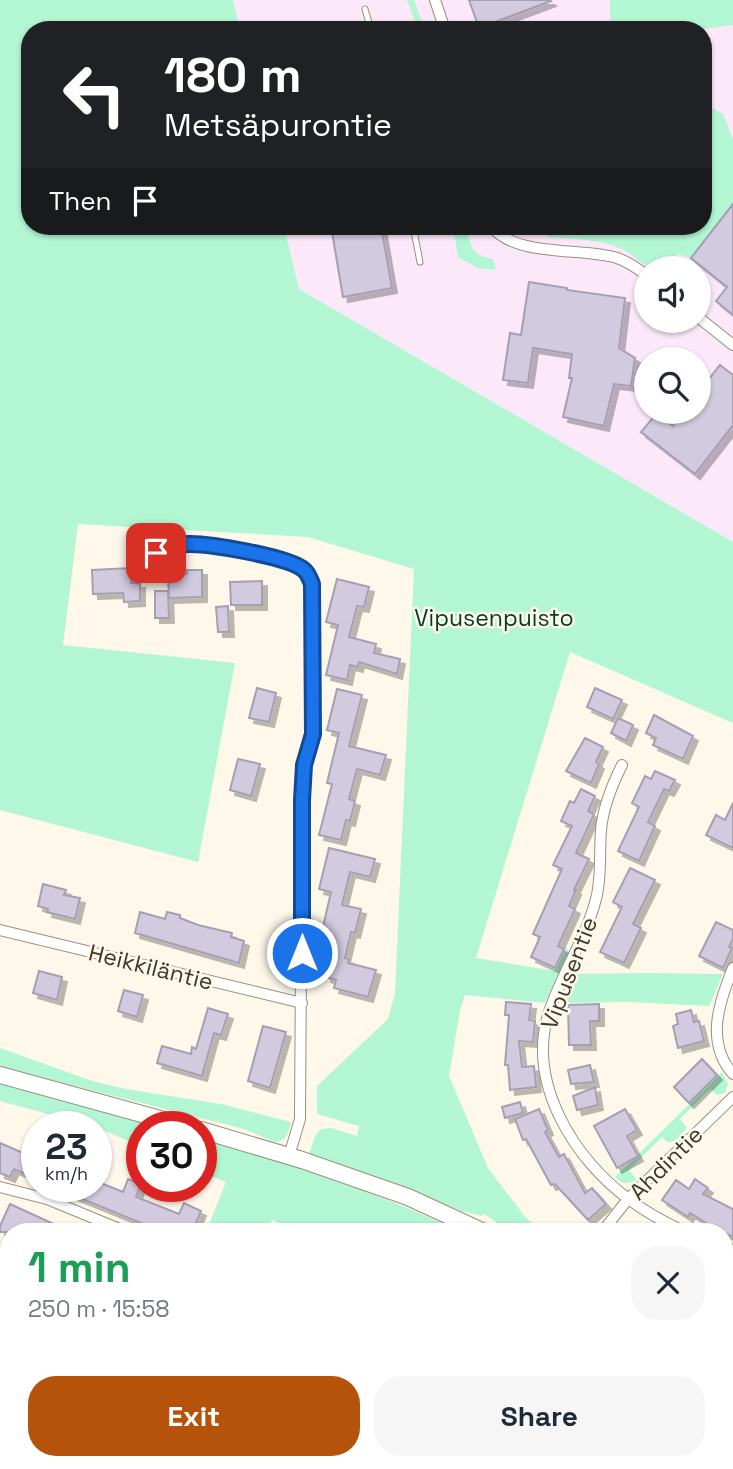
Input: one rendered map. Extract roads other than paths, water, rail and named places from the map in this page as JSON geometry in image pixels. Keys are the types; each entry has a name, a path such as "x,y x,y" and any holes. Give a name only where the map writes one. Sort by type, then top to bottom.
{"street":[{"path":"435,0 442,21"},
{"path":"501,235 521,244 615,257 634,265"},
{"path":"711,327 733,345"},
{"path":"156,553 185,544 210,544 296,565 308,575 312,584 313,734 304,765 302,800 300,1118 289,1156"},
{"name":"Vipusentie","path":"622,765 614,781 601,830 600,880 596,902 549,1014 544,1034 545,1075 554,1109 584,1155 628,1199 669,1223"},
{"name":"Heikkiläntie","path":"0,930 302,1003"},
{"path":"733,968 716,1017 718,1048 733,1074"},
{"path":"0,1075 131,1111"},
{"name":"Ahdintie","path":"609,1223 628,1199 733,1097"},
{"path":"217,1135 408,1197 464,1223"},
{"path":"0,1187 47,1199 105,1223"}],"lane":[{"path":"365,9 368,21"},
{"path":"415,235 420,262"}],"park label":[{"name":"Vipusenpuisto","path":"494,618"}]}
